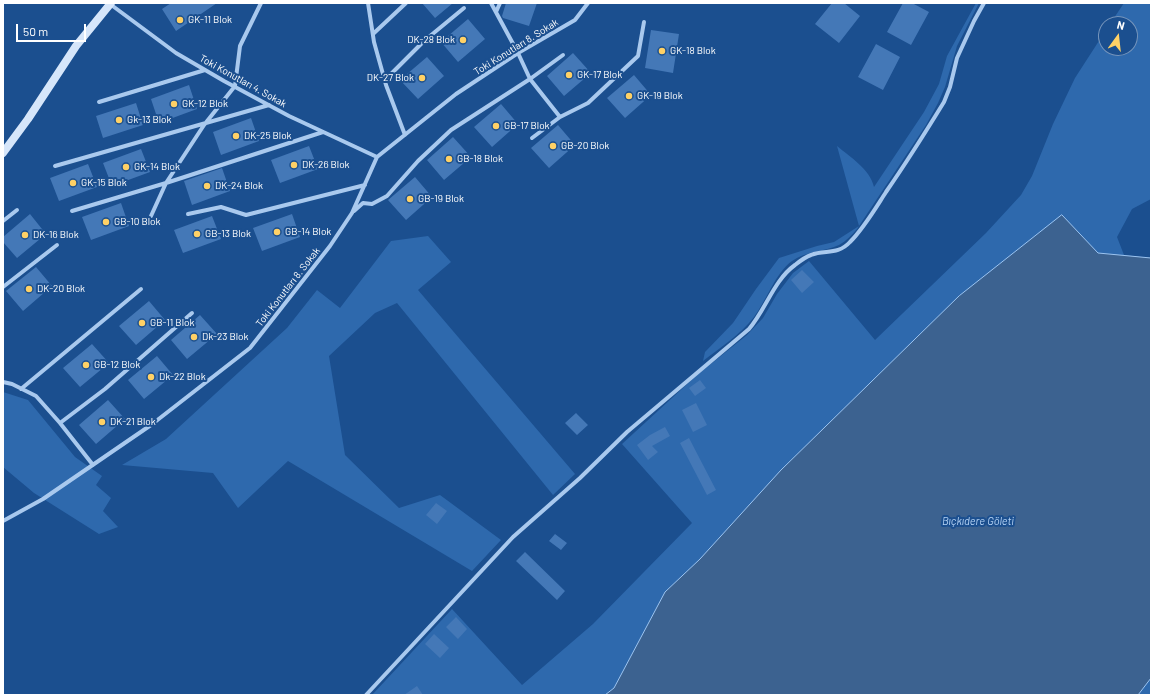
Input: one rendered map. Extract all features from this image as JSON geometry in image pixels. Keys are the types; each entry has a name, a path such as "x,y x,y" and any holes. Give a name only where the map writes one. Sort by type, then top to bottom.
{"street":[{"path":"151,216 166,183 204,125 235,86 240,46 261,3"},
{"path":"368,3 373,34 385,80 405,135"},
{"path":"373,34 406,3"},
{"path":"491,3 530,79 560,117"},
{"path":"496,12 500,3"},
{"name":"Toki Konutları 8. Sokak","path":"3,521 43,499 151,425 250,348 330,246 352,213 377,157 456,94 518,53 575,20 588,3"},
{"path":"366,695 513,537 580,478 627,432 749,329 757,320 785,274 807,257 837,250 849,243 856,236 880,202 944,102 950,87 957,58 984,3"},
{"path":"3,153 28,119 76,46 110,4"},
{"name":"Toki Konutları 4. Sokak","path":"110,4 176,53 205,70 269,105 377,157"},
{"path":"385,80 424,41 464,8"},
{"path":"532,138 560,117 588,103 638,56 644,22"},
{"path":"352,213 363,204 372,204 387,196 418,161 451,130 530,79 563,55"},
{"path":"99,102 205,70"},
{"path":"55,166 204,125 269,105"},
{"path":"72,211 166,183 323,132"},
{"path":"188,214 221,207 246,215 364,185"},
{"path":"3,221 17,210"},
{"path":"3,287 58,244"},
{"path":"21,389 141,289"},
{"path":"60,423 104,389 192,313"},
{"path":"3,382 36,396 60,423 93,465"}],"shaded area":[{"path":"976,3 979,3 957,46 945,87 938,103 926,125 859,226 837,146 864,169 874,187 924,112 939,84 947,56"},
{"name":"Bıçkıdere Göleti","path":"1124,3 1151,3 1151,199 1132,209 1117,237 1124,255 1151,258 1151,695 681,695 614,688 605,695 372,695 452,609 522,685 593,624 692,523 622,444 697,375 747,335 763,318 777,294 793,273 809,261 875,340 986,233 1021,195 1032,176 1053,124 1075,78 1098,42 1098,56 1138,56 1138,16 1115,16"},
{"path":"859,226 849,238 839,245 803,255 786,266 776,279 749,323 703,361 705,352 733,323 779,258 834,242"},
{"path":"428,236 451,262 418,290 575,474 553,495 397,303 375,313 329,356 345,455 399,508 440,495 501,540 472,571 288,461 238,508 213,473 122,465 166,439 287,328 317,290 340,308 391,241"},
{"path":"3,392 28,400 75,457 102,476 96,485 111,498 103,511 118,527 99,534 34,493 3,467"}],"water":[{"name":"Bıçkıdere Göleti","path":"1062,215 1098,253 1151,258 1151,678 1138,695 605,695 614,688 665,592 700,559 781,470 959,296"}],"building":[{"name":"GK-11 Blok","path":"171,3 217,3 176,31 162,9"},
{"path":"422,3 453,3 435,18"},
{"path":"506,3 537,3 529,26 503,18 502,16"},
{"path":"832,3 844,3 860,16 839,43 815,24"},
{"path":"903,3 912,3 929,12 911,45 887,32"},
{"name":"DK-28 Blok","path":"468,19 485,39 458,62 441,42"},
{"name":"GK-18 Blok","path":"651,30 679,34 673,73 645,68"},
{"path":"876,44 900,57 883,90 858,77"},
{"name":"GK-17 Blok","path":"573,53 591,73 564,96 547,76"},
{"name":"DK-27 Blok","path":"427,57 444,76 418,99 400,80"},
{"name":"GK-19 Blok","path":"634,75 651,95 625,118 607,98"},
{"name":"GK-12 Blok","path":"189,85 197,109 159,123 151,99"},
{"name":"Gk-13 Blok","path":"136,103 143,125 103,138 96,116"},
{"name":"GB-17 Blok","path":"501,104 518,124 492,147 474,127"},
{"name":"DK-25 Blok","path":"251,118 259,141 221,155 213,132"},
{"name":"GB-20 Blok","path":"558,125 575,145 549,168 531,148"},
{"name":"GB-18 Blok","path":"453,137 471,157 444,180 427,160"},
{"name":"DK-26 Blok","path":"309,146 318,169 280,183 271,160"},
{"name":"GK-14 Blok","path":"141,149 150,172 112,186 103,163"},
{"name":"GK-15 Blok","path":"88,164 97,187 59,201 50,178"},
{"name":"DK-24 Blok","path":"222,168 230,191 192,205 184,181"},
{"name":"GB-19 Blok","path":"415,177 432,197 406,220 388,200"},
{"name":"GB-10 Blok","path":"121,203 129,226 91,240 82,217"},
{"name":"DK-16 Blok","path":"30,214 46,234 17,258 3,242 3,237"},
{"name":"GB-14 Blok","path":"292,214 300,237 262,251 253,228"},
{"name":"GB-13 Blok","path":"212,216 221,239 183,253 174,230"},
{"name":"DK-20 Blok","path":"36,267 52,286 23,311 6,291"},
{"path":"802,270 814,282 802,293 791,280"},
{"name":"GB-11 Blok","path":"149,301 165,320 136,345 119,326"},
{"name":"Dk-23 Blok","path":"200,315 217,334 187,359 171,340"},
{"name":"GB-12 Blok","path":"92,344 109,363 80,387 63,368"},
{"name":"Dk-22 Blok","path":"157,356 173,375 144,399 128,380"},
{"path":"700,380 706,388 695,396 689,388"},
{"name":"DK-21 Blok","path":"108,400 125,419 96,444 79,425"},
{"path":"696,403 707,425 693,432 682,410"},
{"path":"576,413 588,425 577,435 565,423"},
{"path":"665,427 670,436 652,446 658,452 648,460 637,445 650,435"},
{"path":"689,438 716,490 707,495 680,443"},
{"path":"436,503 447,511 437,524 426,515"},
{"path":"555,534 567,543 561,550 549,541"},
{"path":"525,552 565,591 557,600 516,561"},
{"path":"456,617 467,629 458,639 446,627"},
{"path":"434,634 449,648 440,658 425,644"},
{"path":"417,686 423,695 404,695"}],"place":[{"name":"GK-11 Blok","path":"180,20"},
{"name":"DK-28 Blok","path":"463,40"},
{"name":"GK-18 Blok","path":"662,51"},
{"name":"GK-17 Blok","path":"569,75"},
{"name":"DK-27 Blok","path":"422,78"},
{"name":"GK-19 Blok","path":"629,96"},
{"name":"GK-12 Blok","path":"174,104"},
{"name":"Gk-13 Blok","path":"119,120"},
{"name":"GB-17 Blok","path":"496,126"},
{"name":"DK-25 Blok","path":"236,136"},
{"name":"GB-20 Blok","path":"553,146"},
{"name":"GB-18 Blok","path":"449,159"},
{"name":"DK-26 Blok","path":"294,165"},
{"name":"GK-14 Blok","path":"126,167"},
{"name":"GK-15 Blok","path":"73,183"},
{"name":"DK-24 Blok","path":"207,186"},
{"name":"GB-19 Blok","path":"410,199"},
{"name":"GB-10 Blok","path":"106,222"},
{"name":"GB-14 Blok","path":"277,232"},
{"name":"GB-13 Blok","path":"197,234"},
{"name":"DK-16 Blok","path":"25,235"},
{"name":"DK-20 Blok","path":"29,289"},
{"name":"GB-11 Blok","path":"142,323"},
{"name":"Dk-23 Blok","path":"194,337"},
{"name":"GB-12 Blok","path":"86,365"},
{"name":"Dk-22 Blok","path":"151,377"},
{"name":"DK-21 Blok","path":"102,422"}]}
